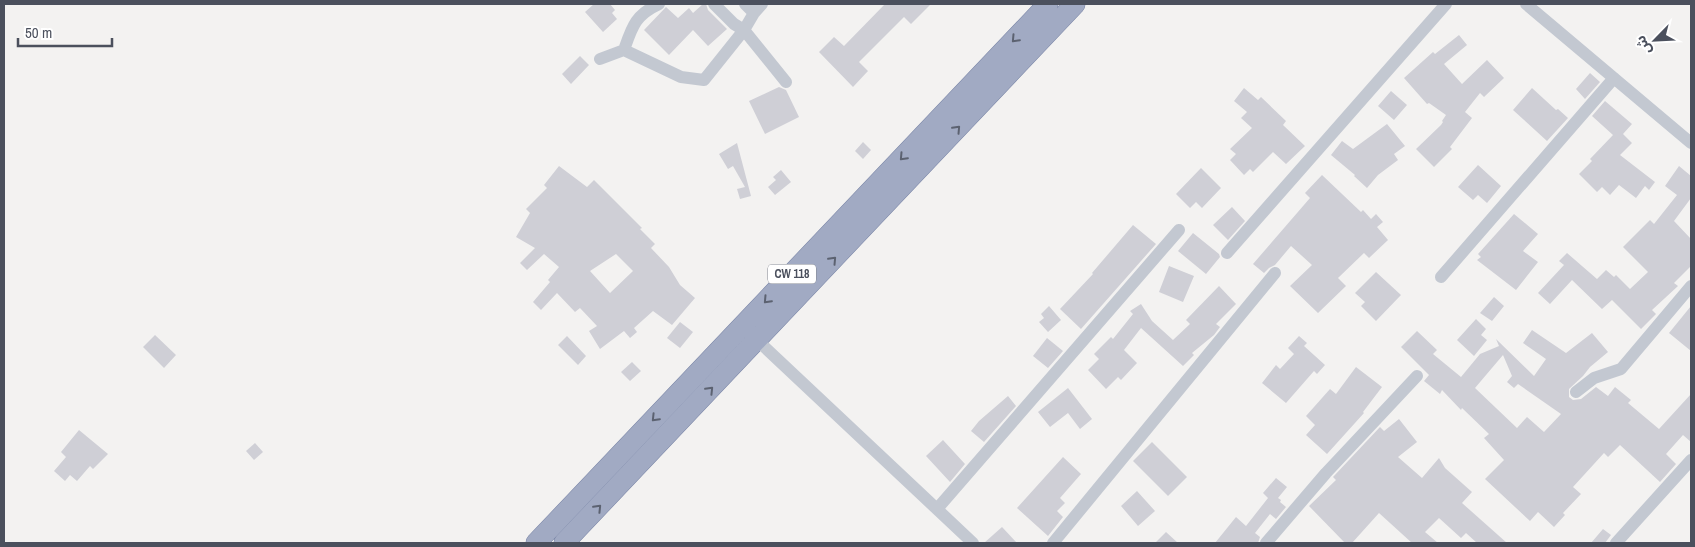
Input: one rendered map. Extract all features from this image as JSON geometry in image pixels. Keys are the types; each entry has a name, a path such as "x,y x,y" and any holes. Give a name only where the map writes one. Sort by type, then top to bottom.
{"highway":[{"name":"CW 118","path":"536,543 1048,4"},
{"name":"CW 118","path":"564,543 1075,4"}],"street":[{"path":"624,50 632,27 647,9 659,4"},
{"path":"714,4 734,24 744,30 786,82"},
{"path":"1227,253 1446,4"},
{"path":"1526,4 1691,143"},
{"path":"600,59 624,50 681,77 704,80 744,30 754,7"},
{"path":"1441,277 1614,78"},
{"path":"936,509 1179,230"},
{"path":"1053,543 1275,273"},
{"path":"1576,392 1594,378 1621,369 1691,286"},
{"path":"757,340 973,543"},
{"path":"1266,543 1326,473 1417,376"},
{"path":"1616,543 1691,460"}],"building":[{"path":"594,4 610,4 615,10 612,13 617,19 603,32 585,12"},
{"path":"703,4 706,4 708,10 727,29 708,46 693,30 669,55 644,30 666,7 678,18 689,8 693,13"},
{"path":"885,4 931,4 911,24 904,17 859,62 868,71 853,87 819,52 834,37 844,46"},
{"path":"1459,35 1467,45 1444,64 1462,84 1487,60 1504,78 1484,97 1480,93 1465,112 1472,118 1450,147 1452,149 1434,167 1416,149 1441,125 1446,115 1429,103 1427,104 1404,78 1433,52 1435,54"},
{"path":"580,56 589,65 571,84 562,74"},
{"path":"1590,73 1600,82 1585,99 1576,89"},
{"path":"779,87 786,90 799,117 765,134 749,101"},
{"path":"1244,88 1258,100 1261,97 1286,121 1283,125 1305,146 1286,164 1273,152 1253,172 1250,169 1244,175 1230,160 1236,154 1230,149 1252,128 1241,118 1247,112 1234,101"},
{"path":"1532,88 1556,110 1558,109 1568,118 1547,141 1513,110"},
{"path":"1391,91 1407,105 1394,120 1378,106"},
{"path":"1605,101 1632,124 1623,134 1632,143 1620,155 1655,182 1649,190 1645,186 1636,198 1619,185 1610,195 1602,187 1597,192 1579,174 1592,161 1590,159 1613,135 1592,116"},
{"path":"1387,124 1405,146 1394,154 1398,160 1378,175 1367,188 1331,155 1342,141 1353,149"},
{"path":"863,142 871,150 863,159 855,151"},
{"path":"737,143 751,196 740,199 737,189 745,187 733,166 728,169 719,154"},
{"path":"1478,165 1501,186 1487,203 1478,195 1473,200 1458,187"},
{"path":"559,166 587,187 594,180 642,228 640,229 655,244 651,248 669,267 680,285 695,298 672,325 653,311 634,328 637,332 630,338 624,331 600,349 589,331 597,326 580,308 575,312 557,293 541,310 533,302 550,282 548,280 559,267 544,254 527,270 520,263 535,248 516,237 530,213 526,209 547,188 544,185","holes":["616,254 633,271 610,293 590,271"]},
{"path":"1679,166 1691,176 1691,198 1674,221 1691,239 1691,266 1674,283 1678,286 1652,310 1656,314 1641,329 1612,300 1602,309 1572,280 1550,304 1538,293 1564,265 1559,261 1567,253 1597,279 1606,270 1614,277 1616,275 1630,289 1648,272 1623,247 1650,220 1654,224 1677,195 1665,186"},
{"path":"1201,168 1221,188 1202,208 1196,202 1190,208 1176,194"},
{"path":"781,170 791,182 775,195 768,187 776,180 773,177"},
{"path":"1322,175 1361,212 1363,210 1371,219 1376,214 1383,222 1377,227 1388,240 1369,258 1364,253 1338,278 1346,286 1318,313 1290,286 1312,265 1291,246 1275,265 1264,273 1253,264 1310,198 1305,193"},
{"path":"1232,207 1245,221 1228,240 1213,225"},
{"path":"1514,214 1538,234 1523,251 1538,262 1516,290 1477,260 1481,257 1478,254"},
{"path":"1133,225 1156,244 1081,329 1060,309 1093,274"},
{"path":"1193,233 1219,254 1220,257 1206,274 1178,251"},
{"path":"1169,266 1194,276 1183,302 1159,292"},
{"path":"1376,272 1401,295 1376,321 1361,306 1365,302 1355,293"},
{"path":"1219,286 1236,304 1216,324 1220,327 1214,335 1192,353 1194,355 1183,366 1141,328 1124,350 1137,363 1121,380 1118,377 1106,389 1088,370 1099,359 1094,354 1111,337 1113,339 1133,314 1130,311 1141,304 1152,321 1173,340 1190,324 1186,320"},
{"path":"1494,297 1504,306 1492,321 1480,313"},
{"path":"1049,306 1061,320 1048,332 1039,322 1044,318 1041,314"},
{"path":"1691,306 1691,351 1669,333"},
{"path":"1476,319 1486,329 1481,335 1487,340 1474,356 1457,340"},
{"path":"680,322 693,332 680,348 667,338"},
{"path":"1532,330 1566,353 1592,333 1608,352 1590,367 1569,389 1569,397 1573,400 1581,399 1596,387 1608,396 1615,387 1631,400 1628,403 1659,429 1691,394 1691,442 1683,435 1666,454 1676,464 1660,482 1620,445 1608,457 1604,453 1573,487 1581,494 1563,513 1565,515 1554,527 1538,512 1530,521 1485,479 1504,460 1484,438 1489,434 1462,408 1461,410 1442,390 1440,394 1424,381 1429,375 1401,347 1417,331 1437,350 1433,354 1461,377 1480,354 1499,346 1496,339 1534,376 1546,359 1523,343","holes":["1503,355 1512,376 1507,382 1514,388 1518,384 1561,414 1544,432 1527,417 1517,428 1475,388"]},
{"path":"155,335 176,355 164,368 143,347"},
{"path":"567,336 586,356 578,365 558,345"},
{"path":"1299,336 1307,343 1304,346 1325,365 1317,374 1314,371 1286,403 1262,383 1276,365 1280,369 1294,354 1288,348"},
{"path":"1047,338 1063,351 1048,368 1033,356"},
{"path":"632,362 641,371 630,381 621,372"},
{"path":"1356,367 1382,387 1364,413 1327,454 1306,435 1315,425 1306,416 1330,389 1336,394"},
{"path":"1068,388 1092,419 1080,429 1068,413 1050,427 1038,412"},
{"path":"1008,396 1016,406 984,442 971,431 979,421"},
{"path":"1399,419 1417,442 1398,457 1422,478 1439,458 1445,468 1472,492 1462,503 1507,543 1477,543 1466,533 1461,538 1439,518 1425,532 1438,543 1412,543 1379,513 1352,543 1345,543 1309,506 1336,480 1333,477 1380,427 1384,431"},
{"path":"79,430 108,454 93,469 90,466 77,481 70,475 65,481 54,471 66,457 61,452"},
{"path":"943,440 965,464 950,482 926,456"},
{"path":"1152,442 1187,477 1168,496 1133,461"},
{"path":"255,443 263,452 254,460 246,451"},
{"path":"1063,457 1081,474 1060,498 1065,503 1057,511 1063,517 1048,536 1017,508"},
{"path":"1276,478 1287,487 1278,498 1286,507 1276,519 1270,514 1255,533 1260,537 1258,543 1215,543 1236,517 1246,526 1268,498 1263,493"},
{"path":"1137,491 1155,511 1138,526 1121,506"},
{"path":"1002,527 1017,543 984,543"},
{"path":"1603,529 1611,535 1605,543 1591,543"},
{"path":"1166,532 1178,543 1155,543"}]}
